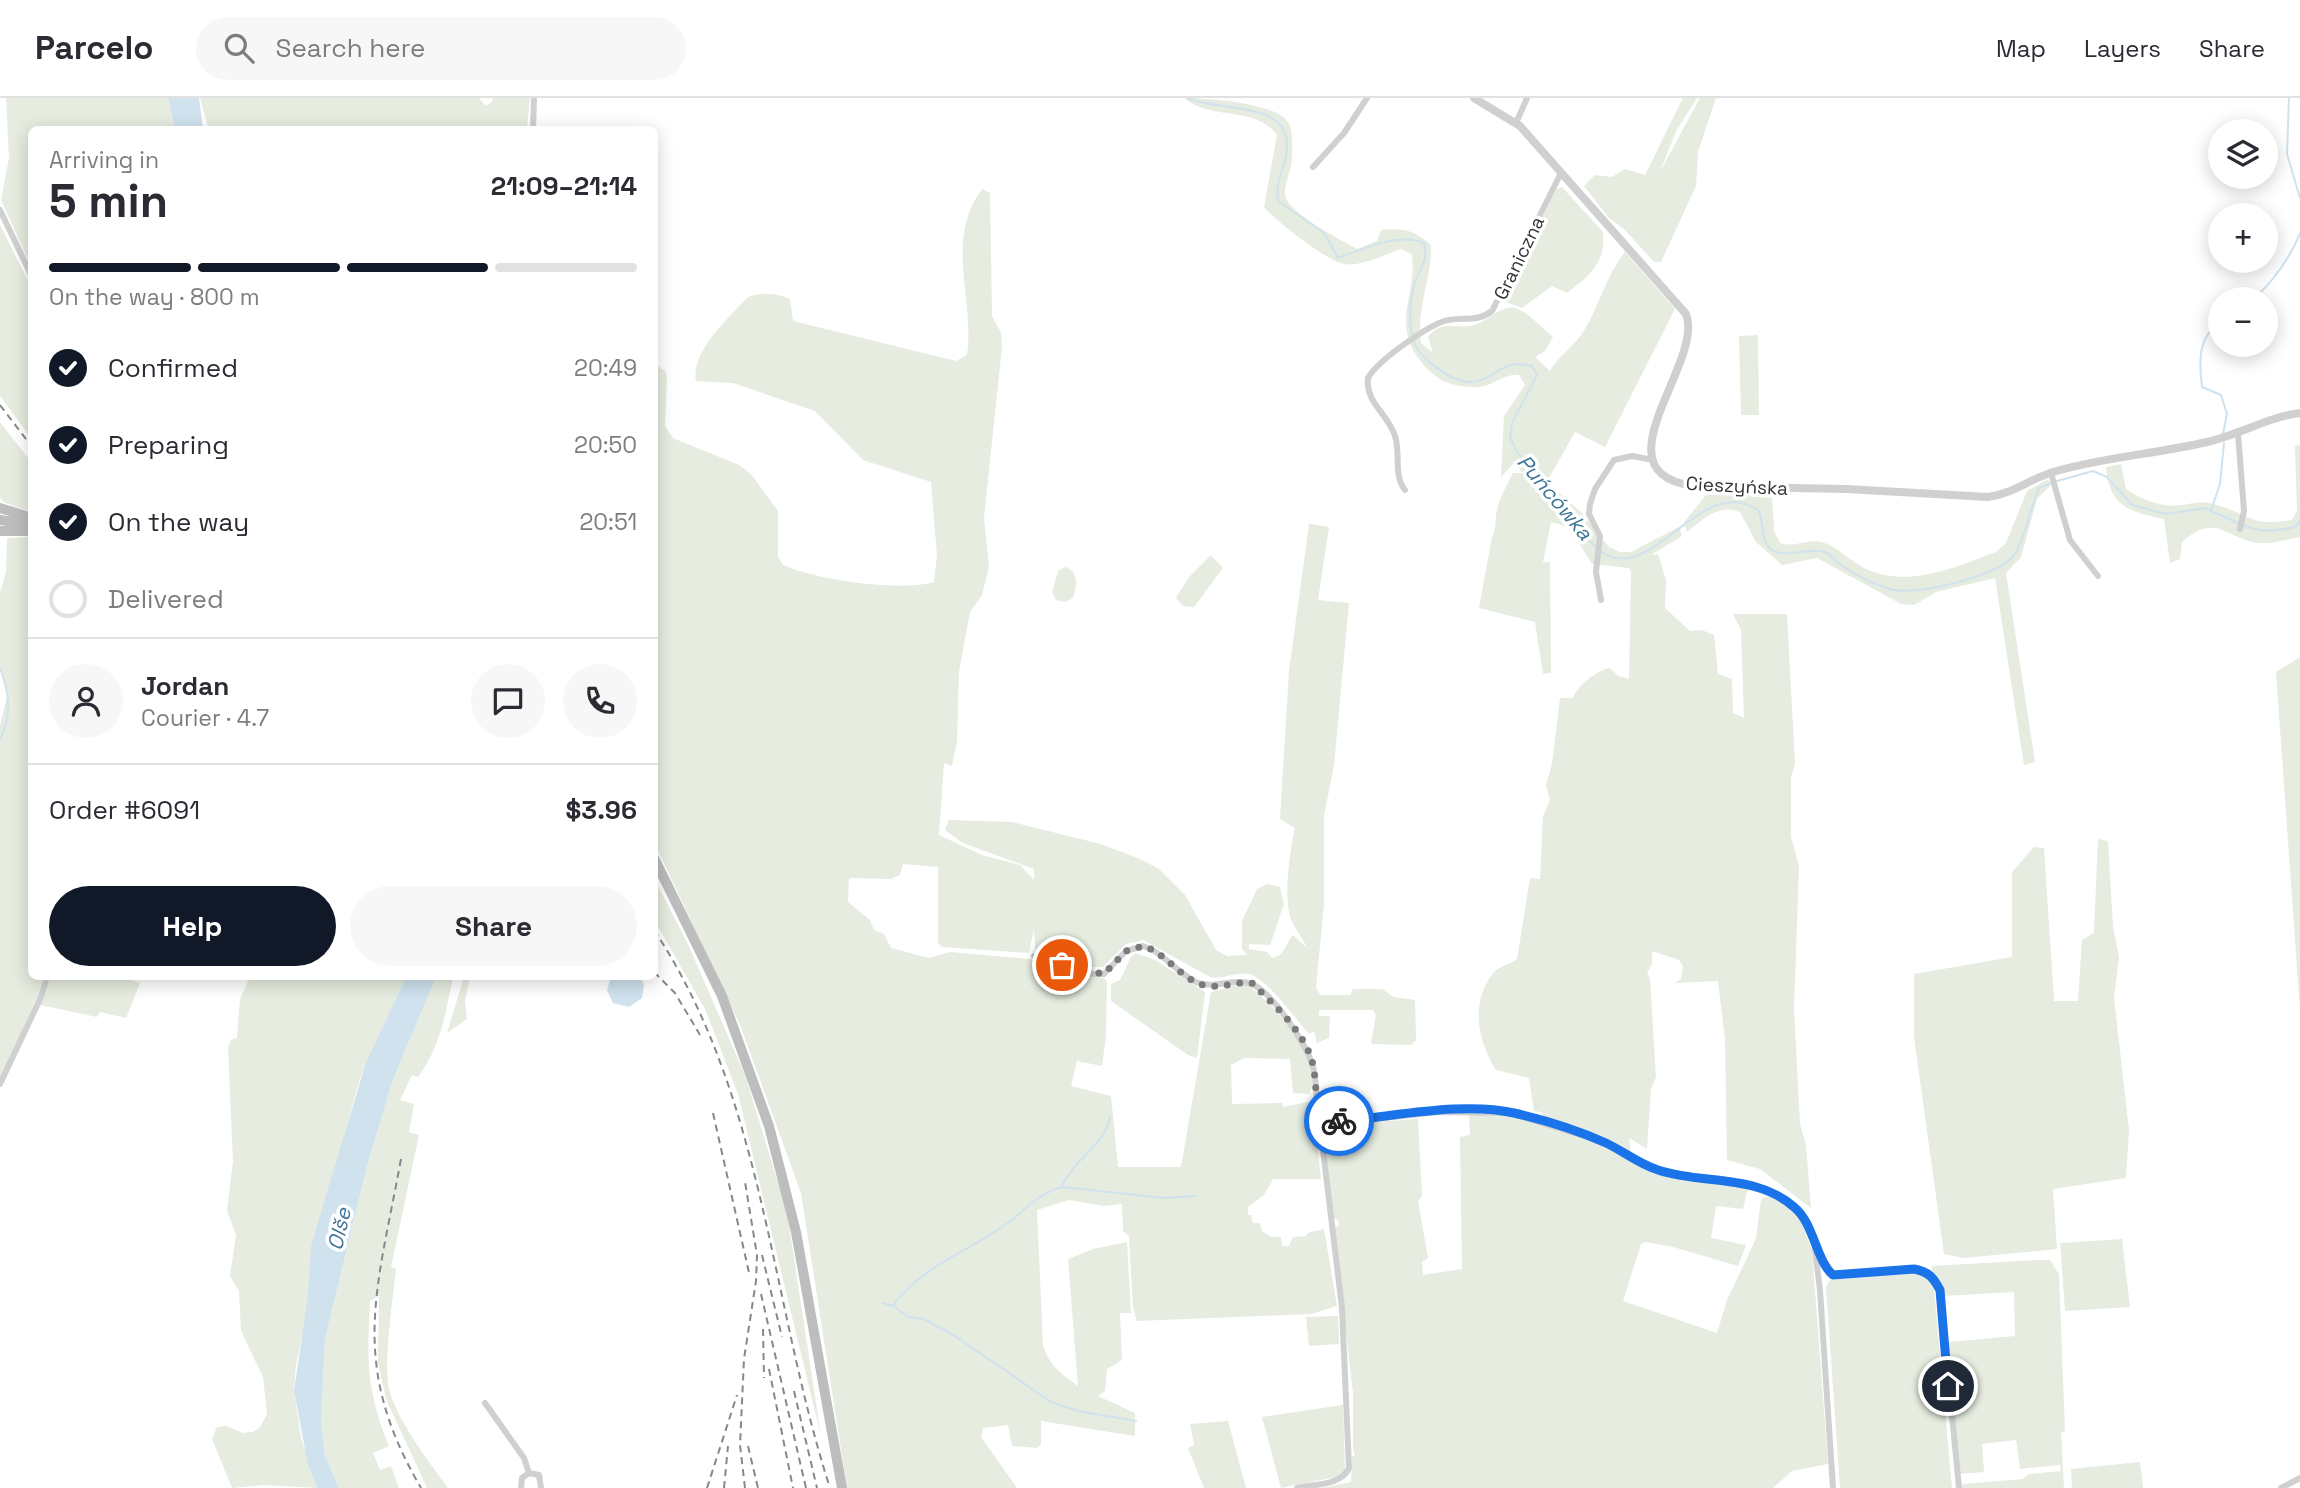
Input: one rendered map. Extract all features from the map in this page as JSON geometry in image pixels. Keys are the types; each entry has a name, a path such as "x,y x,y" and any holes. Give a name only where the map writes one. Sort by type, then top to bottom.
{"main road":[{"path":"0,508 28,517"},
{"path":"0,520 28,524"},
{"path":"0,531 28,531"},
{"path":"658,866 722,996 769,1126 796,1232 842,1488"}],"street":[{"path":"533,126 534,98"},
{"path":"1313,167 1344,133 1367,98"},
{"path":"1474,98 1516,122 1671,294 1688,320 1688,340 1652,435 1653,460 1625,456 1608,466 1590,504 1589,514 1600,536 1596,572 1601,600"},
{"path":"1516,122 1527,98"},
{"name":"Graniczna","path":"1405,489 1399,482 1395,436 1381,410 1371,399 1367,385 1371,372 1407,343 1446,321 1481,319 1495,308 1561,173"},
{"path":"0,210 28,269"},
{"name":"Cieszyńska","path":"1653,460 1668,480 1694,486 1866,490 1966,498 2003,495 2052,475 2238,434 2284,415 2300,413"},
{"path":"2238,434 2242,526"},
{"path":"2052,475 2070,540 2098,576"},
{"path":"1034,956 1072,968 1104,974 1126,951 1143,946 1194,981 1207,986 1238,981 1252,983 1302,1039 1314,1069 1314,1098 1320,1125 1342,1308 1349,1468 1345,1476 1337,1480 1297,1488"},
{"path":"0,1084 45,980"},
{"path":"1320,1125 1438,1112 1510,1112 1603,1142 1657,1170 1687,1177 1724,1179 1779,1196 1804,1217 1814,1242 1833,1275 1914,1269 1927,1271 1940,1290 1959,1488"},
{"path":"1814,1242 1820,1290 1833,1488"},
{"path":"485,1403 524,1458 529,1473"},
{"path":"521,1488 522,1478 529,1473 539,1475 541,1488"},
{"path":"2281,1488 2300,1478"}],"shaded area":[{"path":"6,98 168,98 174,126 28,126 28,259 1,200 9,158"},
{"path":"200,98 479,98 486,106 493,101 492,98 530,98 527,126 208,126"},
{"path":"1184,98 1254,106 1280,115 1287,121 1292,134 1292,158 1285,195 1295,210 1328,233 1357,249 1377,241 1381,230 1389,229 1414,233 1431,245 1420,330 1421,343 1433,353 1428,337 1439,328 1474,325 1501,310 1512,308 1527,314 1553,337 1545,351 1535,357 1550,371 1585,329 1613,270 1625,252 1675,309 1605,447 1575,432 1550,476 1549,484 1582,513 1609,547 1620,552 1631,552 1679,527 1682,536 1651,555 1658,554 1666,580 1665,608 1690,631 1702,630 1714,635 1718,674 1732,679 1733,713 1744,718 1741,630 1733,614 1787,614 1795,764 1791,777 1791,837 1799,866 1794,1008 1800,1124 1806,1145 1811,1208 1760,1169 1727,1160 1725,1040 1718,981 1675,983 1681,979 1683,966 1679,960 1652,951 1652,964 1647,973 1650,979 1656,1077 1651,1089 1647,1149 1629,1138 1631,1153 1545,1119 1541,1112 1534,1111 1529,1078 1496,1070 1489,1058 1481,1034 1479,1008 1486,984 1494,972 1517,959 1530,878 1540,879 1543,816 1550,800 1546,785 1552,764 1560,698 1573,698 1583,684 1605,669 1610,668 1618,676 1629,679 1631,572 1629,568 1592,564 1569,527 1551,522 1543,562 1550,562 1551,673 1543,674 1535,622 1479,608 1497,510 1513,473 1522,473 1551,504 1514,463 1501,477 1504,416 1525,385 1519,375 1473,387 1451,384 1433,374 1413,349 1408,335 1406,322 1413,269 1412,254 1401,249 1365,262 1344,264 1314,248 1264,207 1277,135 1257,120 1207,109"},
{"path":"1683,98 1697,98 1676,131 1660,172 1700,98 1716,98 1698,152 1696,186 1661,262 1654,262 1624,229 1609,218 1584,186 1595,175 1612,177 1625,169 1645,175"},
{"path":"1562,187 1603,232 1599,260 1589,274 1567,293 1552,286 1522,308 1506,302 1510,283 1556,190"},
{"path":"982,189 990,193 992,316 1001,333 1002,346 984,518 989,567 982,595 970,612 959,672 957,741 952,766 944,763 939,835 982,855 1020,865 1034,880 1034,869 963,843 945,830 949,820 1012,822 1101,844 1140,859 1159,869 1185,895 1216,950 1227,956 1247,955 1242,949 1242,921 1257,889 1268,884 1280,887 1284,904 1270,945 1249,944 1249,949 1267,952 1272,958 1283,952 1293,935 1307,948 1294,926 1289,910 1287,887 1295,828 1280,819 1289,671 1309,524 1329,527 1318,600 1349,603 1334,765 1324,816 1324,904 1316,988 1320,995 1350,995 1353,989 1382,989 1394,997 1415,1000 1416,1040 1411,1045 1371,1044 1376,1015 1373,1010 1319,1010 1319,1016 1330,1016 1329,1038 1317,1043 1314,1031 1309,1034 1272,991 1256,977 1244,973 1210,977 1143,940 1126,944 1103,967 1084,967 1035,949 1034,928 1029,953 941,947 938,942 938,867 903,864 900,875 891,879 849,878 848,902 870,920 874,930 884,934 891,948 929,958 950,952 1030,959 1104,978 1107,982 1106,1037 1102,1066 1077,1061 1071,1086 1111,1096 1118,1167 1181,1167 1211,992 1244,983 1268,1002 1304,1049 1311,1066 1313,1081 1309,1094 1293,1093 1290,1059 1244,1058 1231,1065 1232,1104 1282,1103 1283,1107 1308,1102 1314,1117 1321,1179 1273,1179 1264,1195 1248,1207 1248,1215 1251,1215 1253,1223 1260,1223 1262,1231 1271,1237 1281,1237 1282,1246 1289,1246 1293,1237 1307,1236 1307,1233 1324,1229 1337,1306 1311,1314 1137,1321 1133,1308 1129,1236 1123,1231 1122,1204 1104,1206 1069,1200 1037,1210 1043,1346 1057,1369 1078,1386 1068,1259 1093,1249 1127,1242 1131,1313 1120,1313 1122,1360 1107,1369 1105,1391 1098,1396 1135,1413 1135,1436 1041,1421 1041,1444 1037,1448 1013,1446 1008,1425 983,1428 981,1437 1017,1488 847,1488 801,1193 740,1025 658,850 658,366 667,376 665,426 673,438 739,465 751,474 778,511 778,557 783,565 837,580 859,583 901,586 934,582 937,555 931,482 863,460 815,411 733,383 696,381 696,370 705,347 722,325 748,297 764,294 790,299 793,321 956,361 967,355 963,249 971,208"},
{"path":"0,225 28,281 28,434 0,396"},
{"path":"1758,335 1759,415 1741,415 1739,336"},
{"path":"0,422 28,458 28,511 3,502 0,497"},
{"path":"2300,445 2300,537 2260,543 2213,528 2204,529 2182,542 2180,559 2170,563 2164,519 2131,510 2116,499 2111,491 2106,467 2121,464 2126,489 2153,502 2174,506 2206,502 2255,520 2277,522 2292,520 2297,511 2295,446"},
{"path":"2048,479 2051,485 2037,499 2021,557 2006,573 2035,762 2024,765 1995,578 1936,592 1914,605 1901,604 1817,558 1782,565 1756,542 1740,512 1718,511 1687,532 1684,522 1706,495 1772,495 1774,531 1780,543 1790,545 1822,542 1864,568 1897,577 1914,576 1947,570 1996,552 2006,543 2027,491"},
{"path":"28,537 28,980 42,980 39,993 0,1079 0,725 8,692 0,669 0,593 6,572 7,538"},
{"path":"1211,555 1223,568 1194,607 1183,606 1176,598 1189,577"},
{"path":"1065,567 1073,572 1076,584 1073,598 1065,602 1056,600 1052,592 1058,571"},
{"path":"2300,657 2300,1010 2276,672"},
{"path":"2098,839 2108,841 2113,927 2119,957 2114,998 2129,1130 2126,1178 2053,1189 2057,1249 1964,1258 1944,1254 1914,1037 1914,974 2012,957 2012,872 2034,847 2044,848 2054,1001 2078,1001 2082,940 2094,933"},
{"path":"658,886 687,942 745,1075 787,1212 821,1436 738,1094 705,1009 658,926"},
{"path":"1136,953 1155,960 1205,992 1197,1058 1188,1055 1111,1001 1111,984 1120,980 1131,957"},
{"path":"48,980 130,980 140,983 126,1018 100,1012 97,1017 40,1005"},
{"path":"249,980 405,980 366,1062 357,1088 335,1170 296,1365 294,1391 301,1438 318,1488 264,1485 232,1488 212,1439 217,1427 226,1426 243,1433 253,1432 260,1427 267,1414 263,1377 241,1331 239,1291 230,1276 236,1235 227,1211 233,1161 228,1048 231,1040 237,1038 240,999"},
{"path":"435,980 452,980 432,1054 418,1077 412,1075 400,1100 414,1104 409,1132 419,1135 391,1267 396,1269 387,1363 389,1389 399,1414 448,1488 427,1488 386,1399 378,1363 379,1296 370,1301 370,1375 376,1408 389,1446 373,1453 380,1470 391,1466 399,1488 339,1488 325,1456 321,1421 325,1339 367,1166 393,1080"},
{"path":"463,980 469,980 465,1001 467,1019 447,1033"},
{"path":"1469,1115 1522,1117 1591,1141 1620,1153 1654,1174 1748,1187 1743,1209 1716,1206 1711,1238 1746,1245 1738,1266 1673,1247 1645,1242 1641,1244 1623,1301 1717,1333 1727,1300 1756,1239 1761,1200 1764,1197 1775,1197 1799,1216 1812,1250 1828,1464 1792,1471 1773,1488 1320,1488 1351,1482 1352,1457 1355,1455 1353,1393 1334,1228 1339,1225 1338,1220 1333,1218 1324,1133 1330,1125 1418,1119 1422,1196 1418,1201 1428,1258 1422,1262 1423,1275 1462,1269 1460,1137 1470,1135"},
{"path":"2122,1239 2130,1307 2065,1311 2060,1243"},
{"path":"2050,1260 2059,1274 2065,1431 2061,1432 2064,1488 1961,1488 1963,1484 2023,1479 2029,1474 2061,1471 2060,1465 2020,1469 2016,1440 1982,1444 1984,1472 1959,1474 1948,1342 2015,1336 2014,1292 1943,1296 1939,1282 1932,1273 1932,1266"},
{"path":"1913,1272 1930,1278 1934,1288 1952,1488 1840,1488 1826,1287 1830,1280"},
{"path":"1338,1316 1339,1344 1309,1346 1306,1317"},
{"path":"1343,1405 1345,1471 1341,1476 1281,1488 1262,1417"},
{"path":"1228,1421 1246,1488 1204,1488 1188,1448 1194,1445 1190,1424"},
{"path":"2140,1462 2143,1488 2072,1488 2071,1469"}],"water":[{"path":"168,98 199,98 203,126 174,126"},
{"name":"Olše","path":"405,980 435,980 393,1080 367,1166 325,1339 321,1421 325,1456 339,1488 318,1488 308,1465 294,1391 308,1295 311,1246 366,1062"},
{"path":"610,980 642,980 644,985 642,998 629,1007 613,1003 607,990"}],"waterway":[{"name":"Puńcówka","path":"1188,98 1248,110 1275,120 1284,130 1287,144 1278,186 1278,201 1324,233 1338,258 1392,241 1404,239 1424,243 1424,260 1412,297 1412,335"},
{"path":"2289,98 2287,154 2300,198"},
{"path":"2265,287 2280,269 2300,233"},
{"path":"2208,334 2201,351 2202,387 2221,395 2227,414 2223,434"},
{"name":"Puńcówka","path":"1413,340 1428,361 1461,381 1475,382 1512,364 1532,366 1537,375 1512,423 1510,437 1517,452 1561,506 1576,517 1583,534 1597,548"},
{"path":"2211,510 2220,484 2224,443"},
{"name":"Puńcówka","path":"2057,481 2093,471 2107,477 2132,505 2166,514 2205,508 2238,523"},
{"name":"Puńcówka","path":"1602,552 1621,559 1640,554 1698,515 1718,505 1739,502 1759,511 1764,537 1774,551 1825,552 1856,574 1876,584 1902,591 1918,590 1976,577 2007,562 2019,547 2039,488 2052,483"},
{"name":"Puńcówka","path":"2243,525 2275,530 2295,527 2300,521"},
{"path":"0,668 8,704 0,740"},
{"path":"1062,1186 1067,1176 1102,1136 1110,1117"},
{"path":"883,1303 893,1306 932,1269 993,1233 1040,1197 1062,1187 1164,1198 1195,1196"},
{"path":"895,1307 908,1317 924,1319 955,1336 1051,1402 1078,1411 1136,1421"}],"railway":[{"path":"0,405 28,442"},
{"path":"658,937 691,994 720,1061 743,1131 810,1417 830,1488"},
{"path":"658,976 675,993 700,1035"},
{"path":"713,1113 750,1277"},
{"path":"401,1159 378,1288 376,1364 384,1402 398,1443 421,1488"},
{"path":"745,1182 757,1255 756,1281 744,1359 740,1445 745,1488"},
{"path":"762,1255 782,1337"},
{"path":"761,1294 806,1488"},
{"path":"763,1329 764,1378"},
{"path":"769,1369 793,1488"},
{"path":"794,1391 817,1488"},
{"path":"707,1488 737,1395"},
{"path":"724,1488 728,1446"},
{"path":"748,1446 758,1488"}],"way so far":[{"path":"1062,965 1093,974 1104,974 1126,951 1143,946 1194,981 1207,986 1238,981 1252,983 1302,1039 1314,1069 1314,1098 1320,1125 1339,1121"}],"route":[{"path":"1339,1121 1438,1112 1510,1112 1603,1142 1657,1170 1687,1177 1743,1183 1779,1196 1804,1217 1814,1242 1819,1246 1825,1265 1833,1275 1914,1269 1927,1271 1940,1290 1948,1386"}]}
